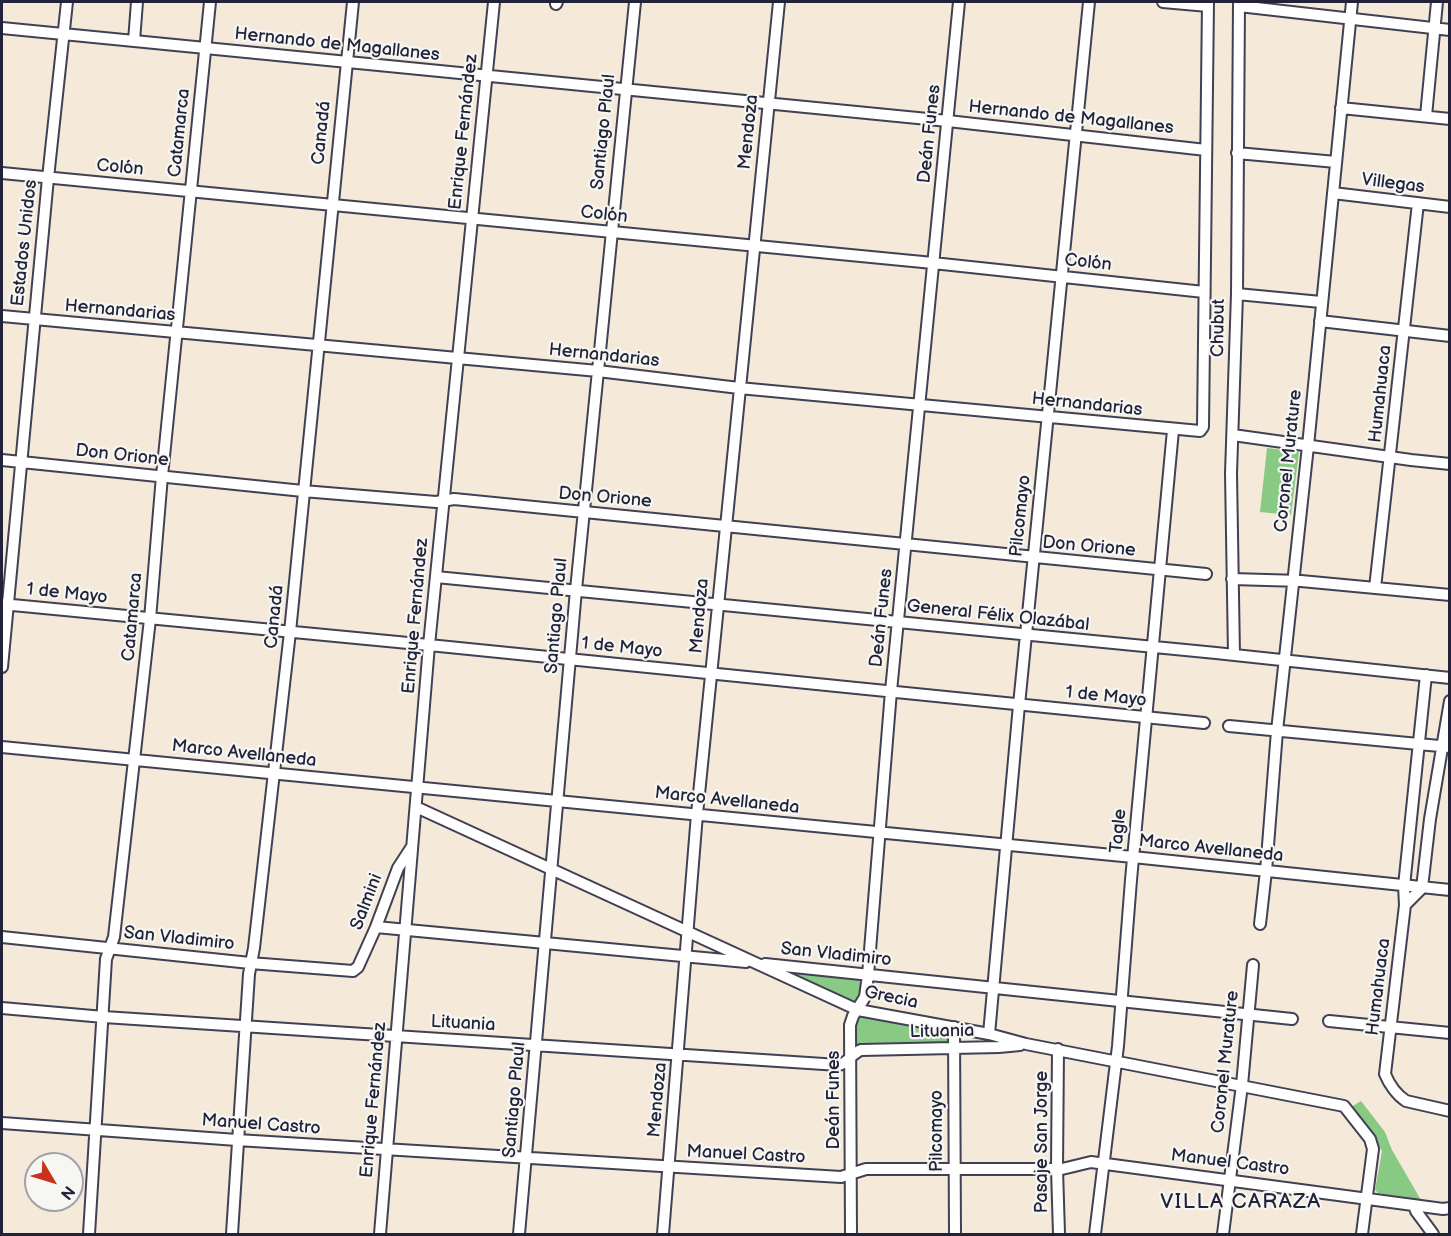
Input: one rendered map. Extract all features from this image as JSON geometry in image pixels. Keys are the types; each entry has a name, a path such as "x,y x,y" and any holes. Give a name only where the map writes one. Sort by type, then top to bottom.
{"street":[{"name":"Estados Unidos","path":"2,667 4,604 21,462 67,2"},
{"path":"134,41 137,2"},
{"name":"Catamarca","path":"89,1234 106,959 114,937 135,760 210,2"},
{"name":"Canadá","path":"232,1234 250,963 255,948 290,632 352,2"},
{"name":"Enrique Fernández","path":"380,1234 429,645 494,2"},
{"name":"Santiago Plaul","path":"519,1234 583,513 635,2"},
{"name":"Mendoza","path":"663,1234 697,814 779,2"},
{"name":"Deán Funes","path":"851,1234 850,1025 865,997 868,975 891,692 959,2"},
{"name":"Pilcomayo","path":"989,1034 1018,705 1089,2"},
{"path":"1163,2 1208,4"},
{"name":"Coronel Murature","path":"1260,924 1277,730 1352,2"},
{"path":"1426,116 1437,2"},
{"name":"Chubut","path":"1202,430 1208,4"},
{"path":"1239,4 1449,30"},
{"name":"Chubut","path":"1234,655 1231,472 1237,294 1239,4"},
{"name":"Hernando de Magallanes","path":"2,28 948,121 1206,150"},
{"path":"1341,108 1449,119"},
{"path":"1237,153 1336,162"},
{"name":"Colón","path":"2,173 472,217 1204,292"},
{"name":"Villegas","path":"1334,193 1449,207"},
{"name":"Humahuaca","path":"1375,588 1418,203"},
{"path":"1237,294 1322,302"},
{"name":"Hernandarias","path":"2,316 317,347 598,371 739,388 1173,430 1197,432 1202,430"},
{"path":"1320,321 1449,336"},
{"name":"Tagle","path":"1095,1234 1116,1061 1173,430"},
{"path":"1233,435 1390,458 1449,464"},
{"name":"Don Orione","path":"2,460 303,491 436,502 454,499 1206,574"},
{"name":"General Félix Olazábal","path":"436,577 1449,678"},
{"path":"1232,579 1449,595"},
{"name":"1 de Mayo","path":"4,604 1204,723"},
{"name":"Humahuaca","path":"1426,675 1404,886 1405,905 1386,1074 1387,1080 1406,1101 1449,1111"},
{"path":"1405,905 1422,888 1430,819 1446,747 1449,700"},
{"path":"1229,726 1446,747"},
{"name":"Marco Avellaneda","path":"2,747 1449,890"},
{"name":"Grecia","path":"416,807 858,1010 954,1027 1026,1044 1344,1106 1370,1139 1372,1145 1373,1156 1367,1197"},
{"name":"Salmini","path":"353,971 358,968 376,927 398,868 413,845"},
{"name":"San Vladimiro","path":"376,927 1292,1018"},
{"name":"San Vladimiro","path":"2,937 250,963 353,971"},
{"name":"Coronel Murature","path":"1223,1234 1242,1085 1253,965"},
{"name":"Lituania","path":"2,1008 245,1027 839,1065 861,1050 1026,1044"},
{"path":"1329,1021 1449,1033"},
{"name":"Pilcomayo","path":"954,1027 955,1234"},
{"name":"Pasaje San Jorge","path":"1058,1049 1059,1234"},
{"name":"Manuel Castro","path":"2,1123 237,1140 841,1177 866,1169 1057,1169 1083,1163 1104,1163 1449,1208"},
{"path":"1362,1234 1367,1197"},
{"path":"1414,1205 1432,1234"}],"green space":[{"path":"1267,448 1299,452 1291,515 1260,512"},
{"path":"794,972 857,977 861,983 859,1000 855,1004 793,975"},
{"path":"860,1014 943,1032 948,1041 946,1043 856,1048 854,1046 854,1021"},
{"path":"1361,1101 1385,1132 1392,1150 1421,1200 1378,1193 1375,1190 1382,1151 1351,1107"}],"district":[{"name":"VILLA CARAZA","path":"1241,1203"}]}
